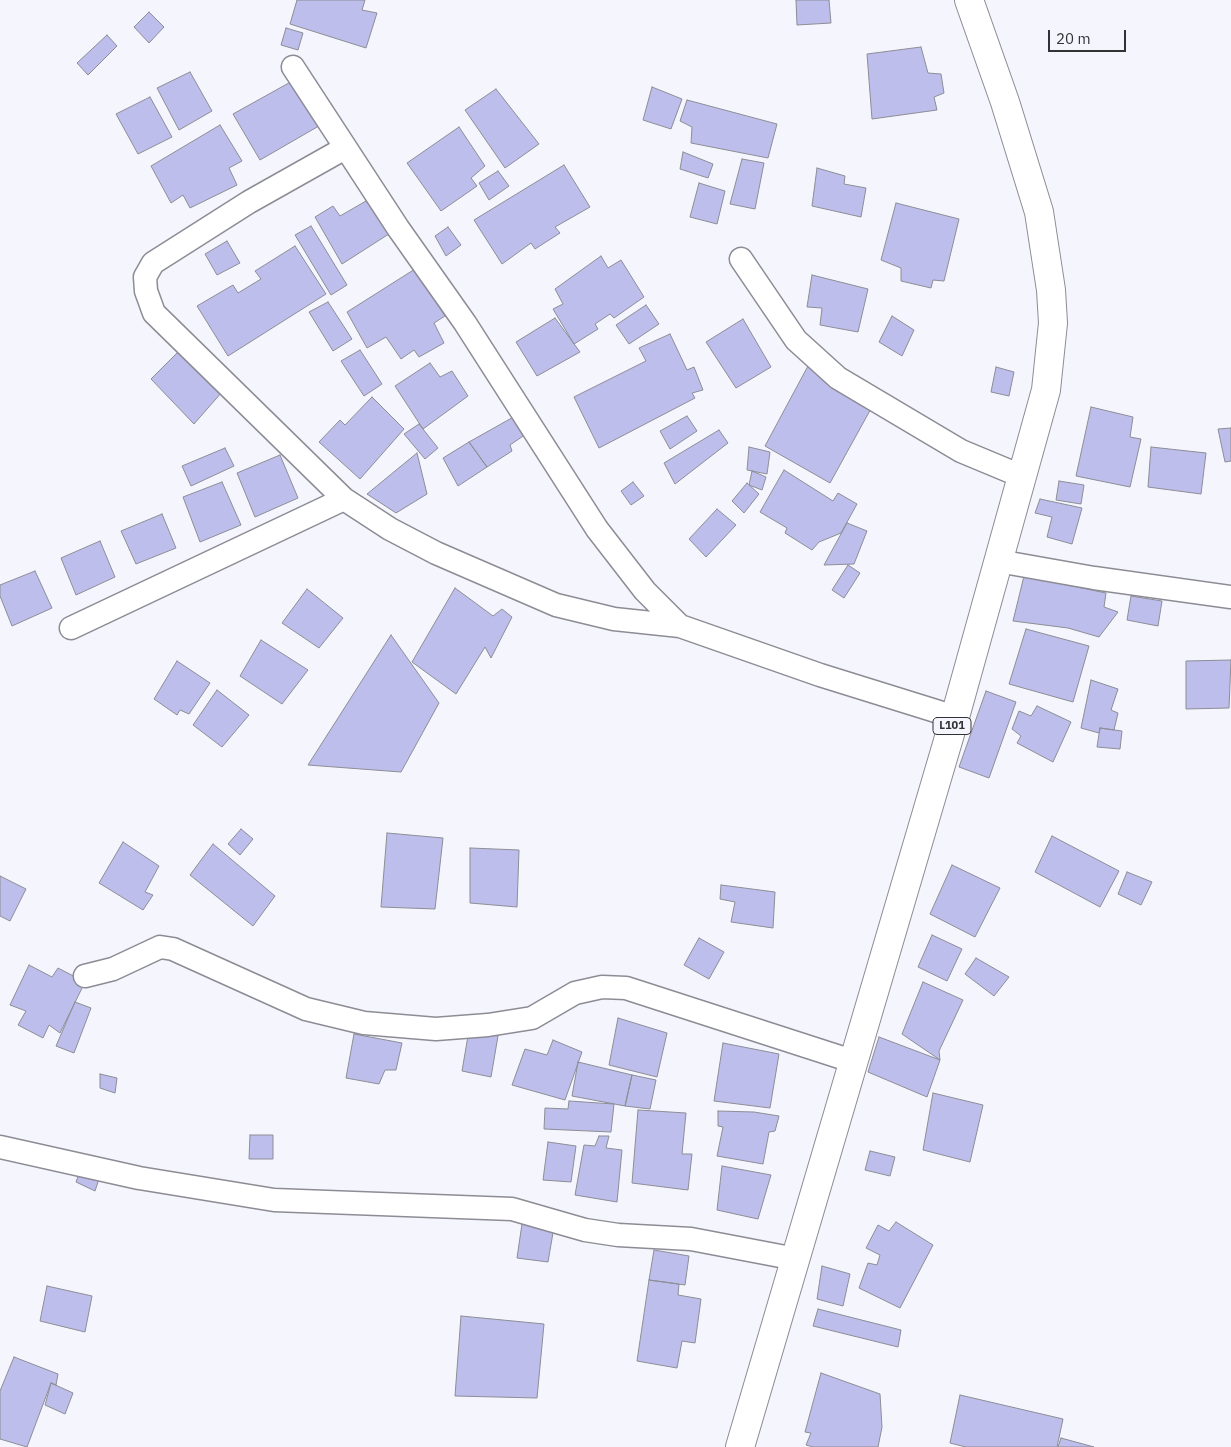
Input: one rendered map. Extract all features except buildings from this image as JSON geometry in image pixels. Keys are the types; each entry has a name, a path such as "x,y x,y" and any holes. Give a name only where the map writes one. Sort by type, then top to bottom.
{"main road":[{"name":"L101","path":"740,1447 764,1359 796,1259 852,1061 888,946 955,716 1046,390 1051,351 1051,290 1039,212 1005,102 969,0"}],"street":[{"path":"293,67 345,148 465,322 597,529 644,591 680,626"},
{"path":"345,148 249,202 168,252 152,263 145,277 146,291 154,313 344,500 390,529 436,553 556,605 614,619 680,626 820,676 955,716"},
{"path":"741,259 796,340 838,378 961,451 1021,476"},
{"path":"71,628 344,500"},
{"path":"998,561 1094,578 1231,597"},
{"path":"85,976 114,969 160,948 167,948 242,979 306,1010 364,1023 436,1029 488,1025 532,1018 575,993 602,987 626,988 852,1061"},
{"path":"0,1147 139,1178 274,1200 512,1209 585,1230 618,1235 691,1238 796,1259"}]}
